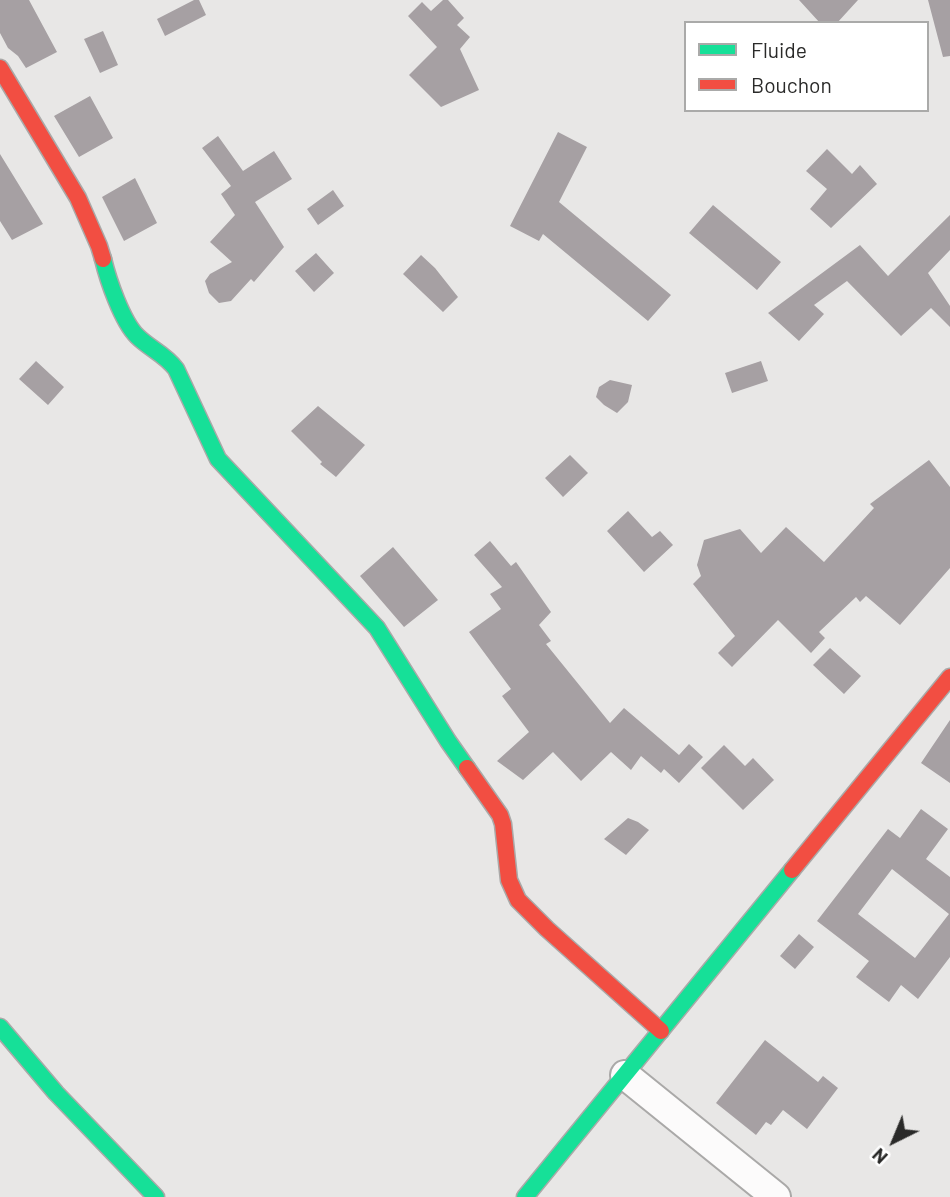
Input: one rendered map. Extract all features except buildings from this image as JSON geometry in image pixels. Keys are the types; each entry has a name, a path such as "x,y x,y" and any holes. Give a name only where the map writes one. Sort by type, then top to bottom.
{"street":[{"path":"0,68 78,198 99,246 109,284 132,330 167,358 176,369 215,454 377,628 500,815 509,880 518,900 661,1031"},
{"path":"525,1197 950,677"},
{"path":"0,1027 98,1138 156,1197"},
{"path":"625,1075 776,1197"}],"traffic: fast":[{"path":"103,259 126,321 137,336 176,369 218,459 377,628 467,768"},
{"path":"525,1197 792,870"},
{"path":"0,1027 56,1093 156,1197"}],"traffic: jam":[{"path":"0,68 78,198 103,259"},
{"path":"792,870 950,677"},
{"path":"467,768 500,815 509,880 518,900 661,1031"}]}
